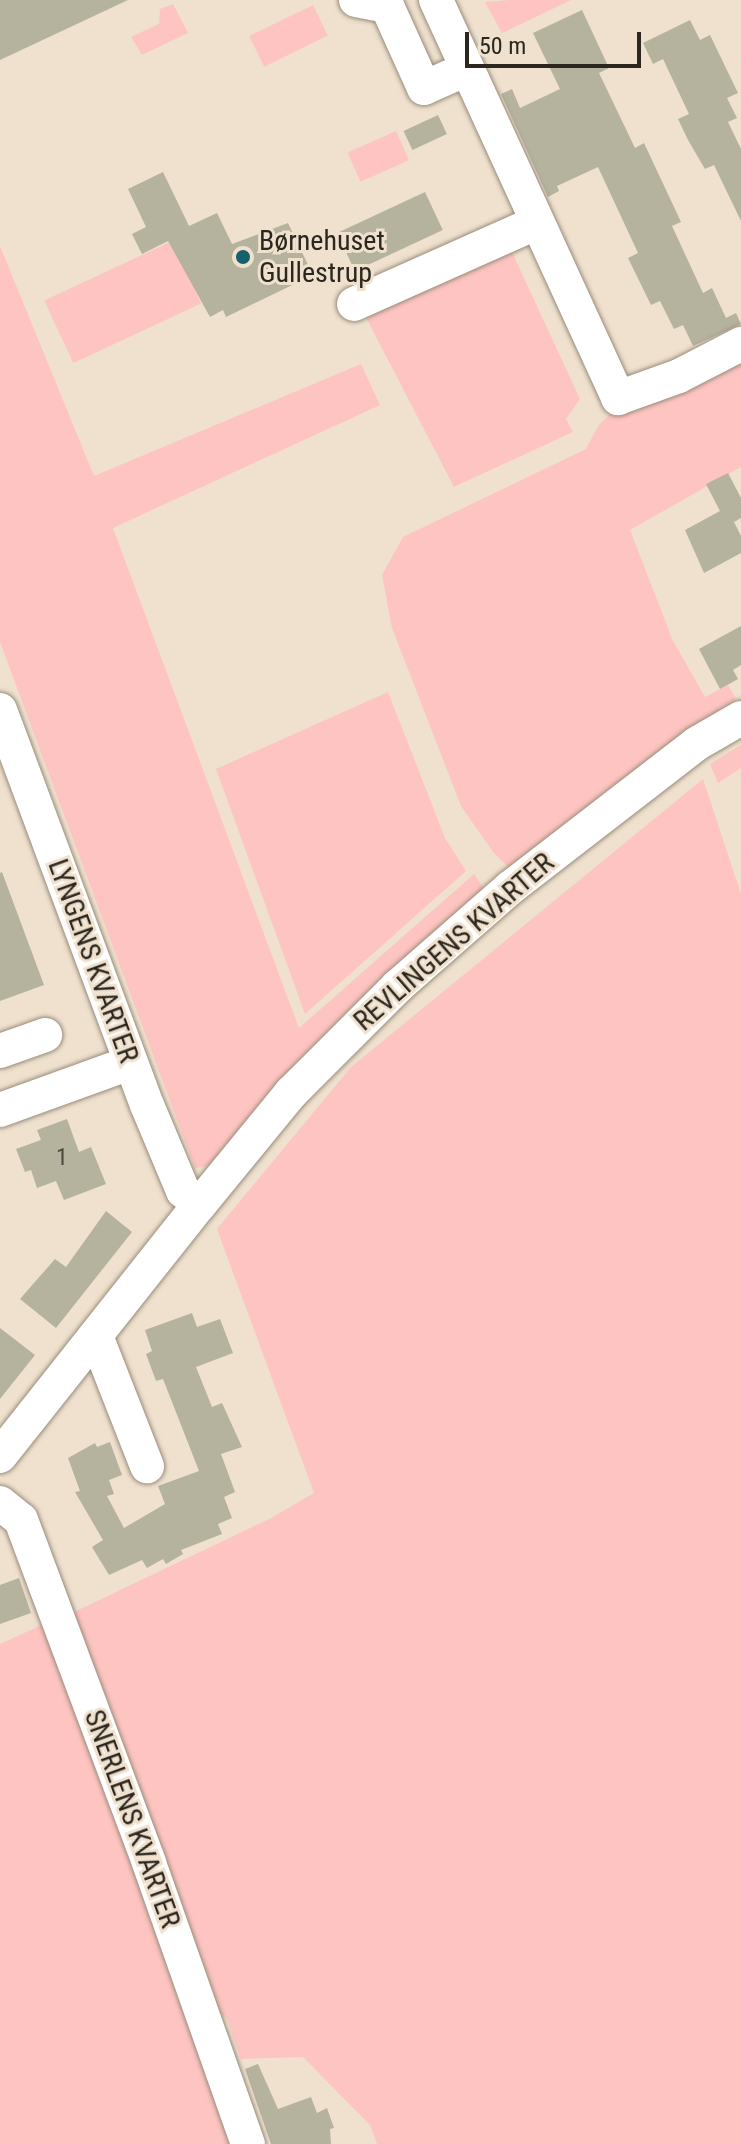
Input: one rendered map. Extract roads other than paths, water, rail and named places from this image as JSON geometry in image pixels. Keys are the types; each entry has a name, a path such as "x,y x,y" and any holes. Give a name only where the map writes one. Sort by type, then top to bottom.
{"street":[{"path":"356,0 387,6 424,88 467,69"},
{"path":"436,0 618,398 679,376 741,344"},
{"path":"354,304 536,223"},
{"name":"LYNGENS KVARTER","path":"0,710 130,1063 183,1191 200,1204"},
{"name":"REVLINGENS KVARTER","path":"200,1204 291,1093 398,986 510,888 696,744 741,718"},
{"path":"0,1051 45,1035"},
{"path":"0,1110 130,1063"},
{"path":"0,1456 200,1204"},
{"path":"96,1336 147,1466"},
{"name":"SNERLENS KVARTER","path":"0,1503 21,1520 149,1863 248,2144"}],"place":[{"name":"Børnehuset Gullestrup","path":"243,257"}]}
